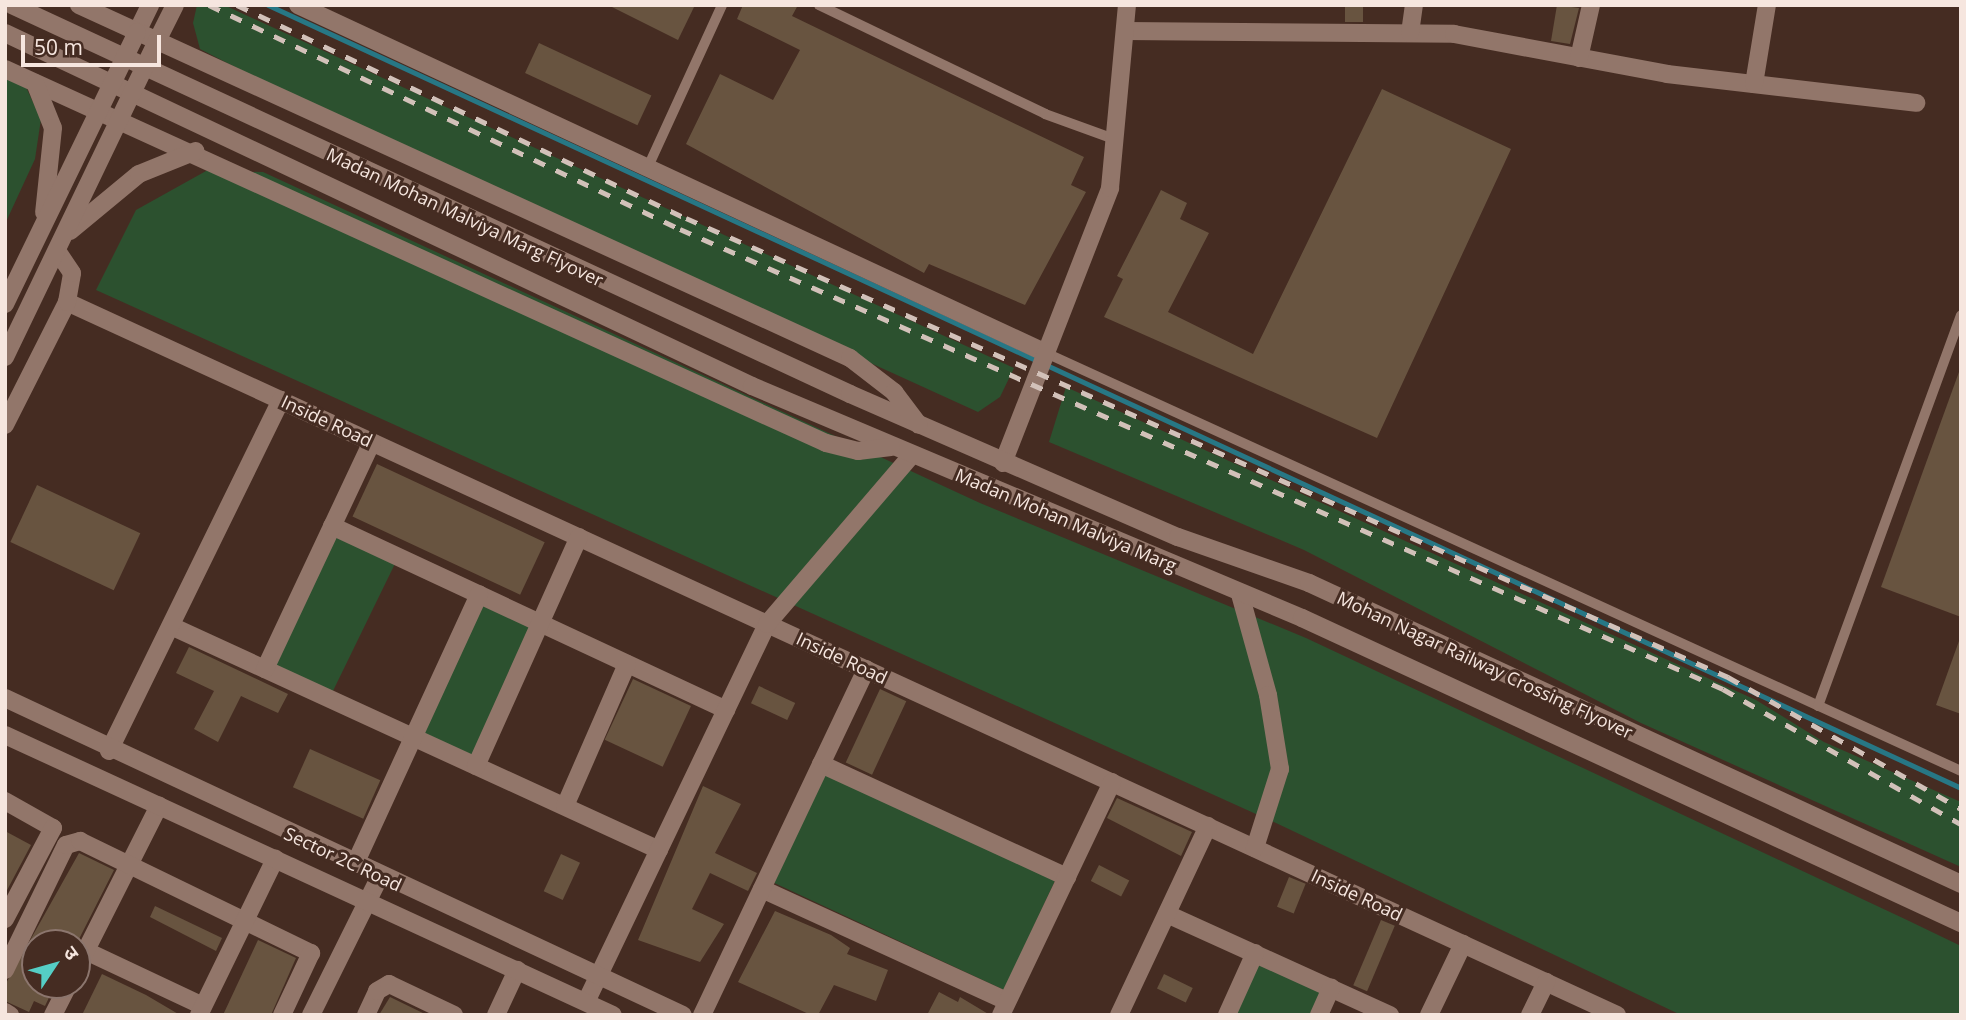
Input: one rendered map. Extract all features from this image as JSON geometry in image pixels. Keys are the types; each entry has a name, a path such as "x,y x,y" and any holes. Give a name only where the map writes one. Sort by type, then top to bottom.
{"street":[{"name":"Madan Mohan Malviya Marg Flyover","path":"12,5 920,425"},
{"path":"79,5 850,358 894,392 920,425"},
{"path":"5,304 10,281 42,227 150,5"},
{"path":"5,357 174,5"},
{"path":"298,5 1045,354"},
{"path":"1003,463 1110,187 1117,140 1127,5"},
{"path":"1410,33 1413,5"},
{"path":"1579,58 1591,5"},
{"path":"1754,84 1766,5"},
{"path":"1125,31 1454,34 1579,58 1754,84 1916,103"},
{"name":"Madan Mohan Malviya Marg Flyover","path":"5,33 891,447"},
{"path":"5,69 120,121 196,151 826,443 858,451 891,447"},
{"path":"35,83 53,128 42,227"},
{"path":"60,244 139,174 196,151"},
{"path":"5,425 67,302 72,272 60,244"},
{"name":"Inside Road","path":"67,302 1617,1015"},
{"path":"109,751 281,400"},
{"name":"Madan Mohan Malviya Marg","path":"920,425 1003,463"},
{"path":"265,669 372,442"},
{"name":"Madan Mohan Malviya Marg","path":"891,447 1240,594"},
{"path":"586,1002 767,624 911,456"},
{"name":"Mohan Nagar Railway Crossing Flyover","path":"1003,463 1178,537 1309,583 1961,884"},
{"path":"332,526 726,710"},
{"path":"475,766 579,537"},
{"path":"355,864 479,594"},
{"path":"1240,594 1268,695 1280,769 1255,848"},
{"name":"Mohan Nagar Railway Crossing Flyover","path":"1240,594 1961,923"},
{"path":"170,626 659,850"},
{"path":"565,806 627,664"},
{"path":"702,1015 866,669"},
{"name":"Sector 2C Road","path":"5,698 109,751 683,1015"},
{"name":"Sector 2C Road","path":"5,735 613,1015"},
{"path":"821,764 1067,877"},
{"path":"762,889 1004,1008 1112,782"},
{"path":"5,801 52,828 5,919"},
{"path":"91,941 159,806"},
{"path":"1119,1015 1208,826"},
{"path":"5,970 66,845 80,841 311,953 282,1015"},
{"path":"91,954 201,1010 275,859"},
{"path":"311,1015 380,876"},
{"path":"1167,914 1390,1015"},
{"path":"1429,1015 1463,944"},
{"path":"1227,1015 1255,953"},
{"path":"496,1015 517,970"},
{"path":"1530,1015 1546,982"},
{"path":"366,1015 377,991 389,984 454,1015"},
{"path":"1318,1015 1331,988"},
{"path":"53,1015 61,999"},
{"path":"5,1012 10,1015"}],"lane":[{"path":"647,169 722,5"},
{"path":"819,5 1045,114 1117,140"},
{"path":"1818,706 1961,316"},
{"path":"1045,354 1961,771"}],"green space":[{"path":"197,5 224,5 1014,368 1000,397 978,412 340,121 200,49 193,23"},
{"path":"5,66 25,85 41,119 35,159 5,224"},
{"path":"206,171 263,172 980,503 1306,638 1907,920 1961,946 1961,1015 1681,1015 1276,823 96,290 136,210"},
{"path":"1066,387 1756,700 1824,742 1961,802 1961,867 1641,723 1304,550 1049,442"},
{"path":"335,534 395,563 332,693 272,663"},
{"path":"481,603 532,627 471,757 420,734"},
{"path":"825,773 1055,880 1004,990 774,883"},
{"path":"1259,963 1322,993 1311,1015 1234,1015"}],"building":[{"path":"608,5 695,5 678,40"},
{"path":"743,5 798,5 792,16 1084,157 1071,185 1086,192 1025,305 929,264 924,273 686,144 720,74 773,100 800,50 737,19"},
{"path":"1345,5 1363,5 1363,22 1345,22"},
{"path":"1557,5 1579,8 1570,44 1551,41"},
{"path":"539,43 651,95 637,125 525,73"},
{"path":"1382,89 1511,149 1377,438 1104,317 1123,279 1117,276 1161,190 1187,203 1180,219 1209,233 1168,312 1253,354"},
{"path":"1959,372 1961,373 1961,617 1881,587"},
{"path":"377,464 545,542 520,595 352,517"},
{"path":"37,485 140,533 114,590 10,542"},
{"path":"1961,641 1961,714 1936,705"},
{"path":"189,647 288,694 278,713 241,696 218,742 194,729 214,691 176,673"},
{"path":"633,679 691,706 663,767 605,740"},
{"path":"759,686 795,703 787,720 751,703"},
{"path":"880,689 906,701 872,775 846,762"},
{"path":"310,749 380,780 363,819 293,787"},
{"path":"703,786 741,804 715,853 757,873 748,891 710,873 692,909 724,924 700,962 638,940"},
{"path":"1117,798 1192,832 1181,856 1107,818"},
{"path":"5,831 31,845 5,894"},
{"path":"79,853 114,870 84,929 36,929"},
{"path":"561,854 580,863 563,900 544,891"},
{"path":"1099,865 1129,880 1121,896 1091,881"},
{"path":"1289,877 1306,884 1294,913 1277,907"},
{"path":"155,906 222,938 216,951 150,917"},
{"path":"775,911 831,935 850,948 847,954 888,970 876,1001 834,985 818,1015 811,1015 738,982"},
{"path":"1381,920 1395,926 1367,991 1353,985"},
{"path":"258,940 296,958 271,1015 223,1015"},
{"path":"21,956 21,999 48,999 45,1006 34,1001 29,1012 5,1001 5,985"},
{"path":"102,974 180,1015 82,1015"},
{"path":"1164,974 1193,988 1186,1002 1157,988"},
{"path":"939,992 958,1002 960,997 990,1015 927,1015"},
{"path":"390,997 427,1015 379,1015"}],"waterway":[{"path":"268,5 1961,788"}],"railway":[{"path":"209,5 680,229 1723,689 1961,824"},
{"path":"237,5 686,218 1728,677 1961,809"}]}
